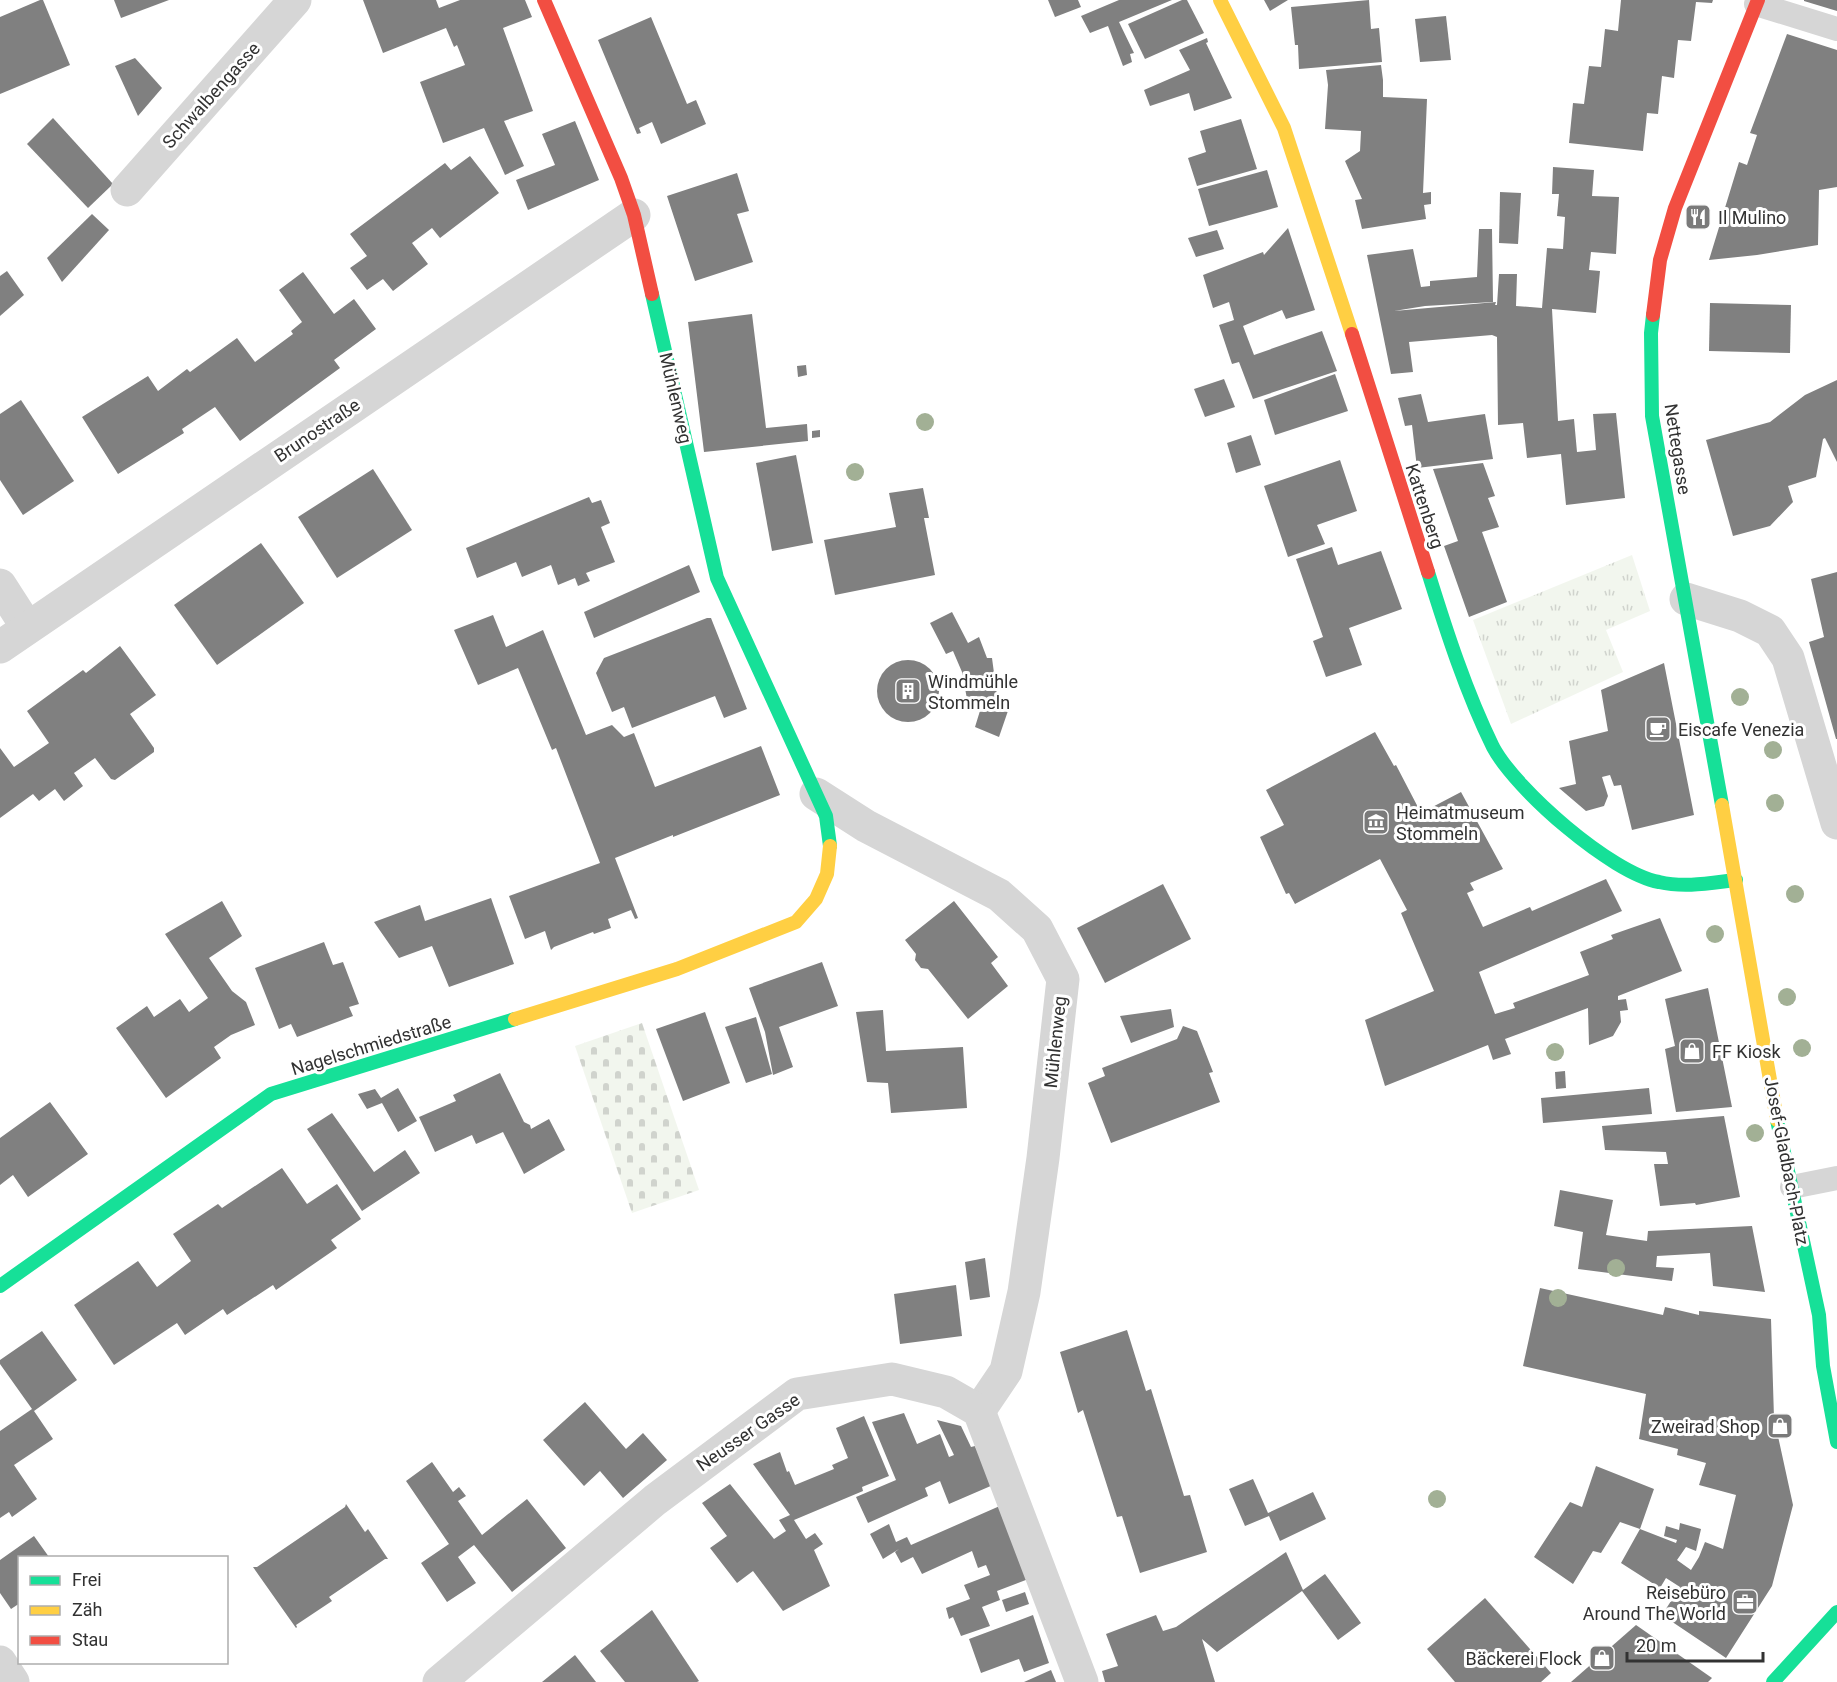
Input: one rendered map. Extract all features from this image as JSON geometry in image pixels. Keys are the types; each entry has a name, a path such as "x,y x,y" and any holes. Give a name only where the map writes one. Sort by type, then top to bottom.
{"street":[{"name":"Schwalbengasse","path":"127,190 295,0"},
{"name":"Mühlenweg","path":"544,0 621,178 634,215 717,578 826,816 830,843 827,873 816,899 796,922"},
{"name":"Kattenberg","path":"1220,0 1284,129 1323,241 1452,649 1494,748 1519,783 1581,839 1615,864 1657,882 1687,886 1736,880"},
{"name":"Nettegasse","path":"1736,880 1652,416 1651,333 1660,260 1675,208 1757,2"},
{"name":"Brunostraße","path":"0,647 634,215"},
{"path":"0,585 27,627"},
{"path":"1686,599 1740,616 1770,631 1788,658 1837,823"},
{"name":"Mühlenweg","path":"816,794 866,826 999,895 1037,929 1063,979 1043,1158 1024,1292 1006,1371 979,1410"},
{"name":"Josef-Gladbach-Platz","path":"1736,880 1775,1108 1792,1187 1828,1313 1823,1366 1837,1442"},
{"name":"Nagelschmiedstraße","path":"0,1286 271,1094 677,969 796,922"},
{"name":"Neusser Gasse","path":"440,1682 655,1500 797,1394 892,1379 946,1392 979,1410"},
{"path":"979,1410 1082,1682"},
{"path":"1773,1682 1837,1612"},
{"path":"0,1662 13,1682"}],"lane":[{"path":"1757,2 1837,29"},
{"path":"1792,1187 1837,1178"}],"green space":[{"path":"1632,555 1650,611 1606,630 1623,672 1511,724 1473,620"},
{"path":"642,1023 699,1190 632,1213 575,1046"}],"building":[{"path":"43,0 70,65 0,94 0,17"},
{"path":"114,0 169,0 121,18"},
{"path":"363,0 436,0 439,8 460,0 525,0 532,17 503,28 533,111 504,121 524,166 505,175 484,128 443,143 420,82 465,65 457,45 454,47 446,28 383,53"},
{"path":"1048,0 1078,0 1081,7 1055,17"},
{"path":"1119,0 1172,0 1119,22 1134,53 1130,54 1132,62 1123,66 1108,26 1090,33 1081,16"},
{"path":"1182,0 1187,0 1204,33 1145,59 1128,24"},
{"path":"1264,0 1288,0 1270,11"},
{"path":"1369,0 1371,29 1379,28 1382,62 1299,69 1298,45 1295,45 1291,7"},
{"path":"1621,0 1713,0 1712,3 1696,2 1691,41 1678,40 1674,78 1662,76 1658,114 1647,113 1643,151 1569,143 1573,103 1584,104 1589,66 1601,67 1605,29 1618,31"},
{"path":"1837,0 1837,11 1804,1"},
{"path":"1446,16 1451,60 1420,62 1415,19"},
{"path":"651,17 687,104 696,100 706,124 661,144 652,122 639,128 641,133 637,134 598,40"},
{"path":"1787,34 1837,50 1837,187 1819,190 1818,245 1709,260 1739,162 1747,165 1757,135 1750,133"},
{"path":"1207,38 1206,43 1232,98 1194,111 1189,93 1150,106 1144,90 1190,70 1179,50"},
{"path":"135,58 162,88 138,116 115,66"},
{"path":"1381,65 1383,97 1427,99 1423,193 1431,192 1431,204 1424,205 1426,219 1362,229 1355,200 1362,199 1345,161 1360,151 1361,131 1325,129 1328,85 1326,70"},
{"path":"53,118 113,184 88,208 27,144"},
{"path":"1241,119 1257,169 1197,186 1188,158 1206,152 1200,131"},
{"path":"575,121 599,180 528,210 516,180 555,165 542,134"},
{"path":"470,156 499,193 440,238 432,228 412,243 428,264 393,291 383,279 367,290 350,268 367,256 350,234 445,163 451,170"},
{"path":"1553,167 1594,170 1592,196 1619,197 1616,254 1591,252 1589,270 1600,271 1596,313 1552,309 1558,421 1574,419 1577,452 1596,450 1593,414 1616,413 1625,498 1566,505 1561,454 1527,458 1523,423 1498,425 1497,337 1492,335 1409,342 1413,372 1391,374 1367,255 1413,249 1421,287 1430,286 1430,281 1477,277 1479,229 1492,229 1493,302 1425,306 1394,311 1496,302 1495,305 1497,305 1499,274 1517,274 1516,306 1542,308 1547,248 1563,249 1565,217 1557,216 1559,194 1552,194"},
{"path":"1267,170 1278,207 1209,226 1198,189"},
{"path":"737,173 749,211 737,214 753,262 695,281 667,196"},
{"path":"1500,192 1521,193 1518,244 1499,243"},
{"path":"92,214 109,230 62,282 47,258"},
{"path":"1288,228 1315,310 1286,319 1282,310 1243,326 1254,355 1322,331 1337,371 1253,399 1239,362 1232,364 1219,325 1234,320 1229,302 1213,308 1203,275 1263,252 1264,255"},
{"path":"1217,230 1224,249 1196,257 1188,238"},
{"path":"7,271 24,295 0,316 0,276"},
{"path":"303,272 334,314 354,299 376,329 334,360 340,368 240,441 215,407 182,429 184,433 118,474 82,417 148,376 158,391 187,369 190,372 237,338 255,362 293,334 291,331 302,322 279,290"},
{"path":"1710,303 1791,305 1790,353 1709,351"},
{"path":"752,314 766,428 807,424 808,441 704,452 688,322"},
{"path":"806,365 807,375 798,377 797,366"},
{"path":"1335,374 1348,411 1275,435 1264,400"},
{"path":"1224,379 1235,407 1205,417 1194,389"},
{"path":"1837,380 1837,462 1825,438 1823,439 1816,477 1788,486 1793,502 1770,526 1733,536 1706,440 1770,422 1805,395"},
{"path":"1421,394 1428,422 1485,414 1493,459 1417,468 1412,425 1405,426 1398,398"},
{"path":"21,400 74,481 23,515 0,480 0,414"},
{"path":"820,430 820,437 812,438 812,431"},
{"path":"1251,435 1261,465 1236,473 1227,443"},
{"path":"796,455 813,543 772,551 756,463"},
{"path":"1340,460 1357,511 1317,525 1325,544 1288,557 1264,486"},
{"path":"1483,463 1495,496 1488,498 1499,527 1482,532 1507,602 1469,617 1444,546 1458,541 1433,469"},
{"path":"373,469 412,530 337,578 298,517"},
{"path":"923,488 929,518 924,518 935,575 835,595 824,540 896,527 889,493"},
{"path":"589,497 592,503 601,500 610,523 601,527 615,562 586,573 590,581 578,586 575,578 558,585 551,565 522,577 516,562 477,578 466,548"},
{"path":"261,543 304,603 217,665 174,605"},
{"path":"1332,547 1338,565 1381,551 1402,609 1349,628 1362,665 1326,677 1313,641 1323,637 1296,559"},
{"path":"689,565 700,592 594,638 584,612"},
{"path":"1837,572 1836,739 1809,642 1824,637 1811,579"},
{"path":"952,612 968,643 979,637 987,658 992,658 998,703 1010,705 999,737 975,727 983,701 967,699 962,672 953,651 946,654 930,623"},
{"path":"493,615 506,647 543,630 586,735 612,725 624,737 634,733 655,787 761,746 780,795 615,858 638,918 635,919 631,910 608,919 611,928 594,934 593,932 551,950 545,931 525,939 509,896 600,863 556,748 552,750 518,668 478,685 454,630"},
{"path":"711,618 747,709 724,718 715,696 632,728 624,707 612,712 596,673 604,658"},
{"path":"120,646 156,695 130,714 154,748 154,752 115,780 111,779 95,758 74,773 83,786 64,801 55,789 39,801 33,794 0,818 0,748 14,767 49,743 27,711 83,670 86,673"},
{"name":"Windmühle Stommeln","path":"908,660 925,665 930,669 934,674 939,691 934,708 930,713 925,717 908,722 891,717 886,713 882,708 877,691 882,674 886,669 891,665"},
{"path":"1664,663 1694,815 1632,830 1621,785 1614,786 1610,775 1602,777 1608,796 1604,806 1586,811 1559,788 1576,784 1569,741 1608,731 1601,690"},
{"path":"1375,732 1394,766 1396,765 1421,813 1461,792 1503,869 1470,883 1474,890 1467,893 1483,927 1530,907 1532,911 1606,879 1622,911 1479,972 1495,1014 1515,1008 1513,1003 1589,975 1580,952 1613,939 1611,935 1660,918 1682,971 1618,996 1618,1000 1626,999 1628,1010 1620,1011 1621,1022 1613,1036 1589,1045 1588,1008 1505,1039 1511,1054 1493,1060 1488,1045 1385,1086 1365,1020 1434,991 1401,913 1407,910 1380,859 1295,904 1289,893 1286,894 1260,837 1284,825 1266,790"},
{"path":"1163,884 1191,939 1105,983 1077,928"},
{"path":"491,898 514,964 449,987 432,946 399,958 374,922 420,905 425,921"},
{"path":"222,901 242,936 209,958 232,991 246,1002 255,1025 231,1035 214,1047 221,1058 166,1098 116,1028 147,1006 154,1017 180,999 189,1012 208,998 165,934"},
{"path":"954,901 998,957 991,963 1008,986 968,1019 928,969 921,968 915,960 916,954 905,940"},
{"path":"324,942 333,965 343,962 359,1004 349,1007 353,1016 297,1037 291,1024 279,1029 255,968"},
{"path":"822,962 838,1006 779,1027 793,1067 773,1075 765,1032 749,988"},
{"path":"1708,988 1732,1107 1676,1112 1665,1049 1675,1046 1665,999"},
{"path":"1171,1009 1174,1027 1131,1043 1120,1016"},
{"path":"883,1010 886,1051 963,1047 967,1108 891,1113 888,1083 867,1082 856,1012"},
{"path":"705,1012 730,1083 683,1101 656,1029"},
{"path":"756,1017 772,1074 746,1083 725,1027"},
{"path":"1183,1026 1197,1031 1213,1072 1209,1073 1220,1102 1111,1143 1088,1083 1105,1076 1102,1068 1177,1039"},
{"path":"1565,1071 1566,1088 1556,1089 1555,1072"},
{"path":"500,1073 524,1122 530,1125 531,1129 549,1119 565,1150 524,1174 503,1132 476,1144 472,1135 435,1152 419,1117 456,1101 453,1095"},
{"path":"398,1088 417,1121 398,1132 382,1103 367,1109 358,1094 375,1089 381,1098"},
{"path":"1649,1088 1652,1114 1543,1123 1541,1098"},
{"path":"50,1102 88,1154 28,1197 13,1175 0,1185 0,1138"},
{"path":"332,1113 374,1172 405,1150 420,1173 362,1211 307,1129"},
{"path":"1724,1116 1740,1197 1696,1205 1695,1203 1660,1206 1654,1164 1668,1164 1666,1152 1605,1150 1602,1126"},
{"path":"282,1168 307,1204 337,1184 361,1219 331,1240 337,1248 276,1290 273,1285 227,1315 223,1309 185,1335 177,1323 114,1365 74,1305 138,1261 157,1287 191,1261 173,1234 218,1204 222,1208"},
{"path":"1560,1190 1613,1200 1606,1235 1647,1241 1648,1231 1752,1226 1765,1292 1713,1286 1710,1253 1657,1256 1656,1267 1674,1268 1672,1281 1578,1269 1583,1232 1554,1226"},
{"path":"985,1258 990,1297 970,1300 965,1262"},
{"path":"956,1285 962,1336 900,1344 894,1294"},
{"path":"1540,1288 1663,1315 1665,1307 1699,1315 1699,1311 1771,1319 1774,1418 1793,1505 1772,1586 1726,1658 1662,1615 1680,1587 1666,1578 1660,1588 1621,1563 1640,1529 1676,1543 1677,1540 1664,1536 1666,1526 1679,1530 1680,1523 1701,1529 1696,1551 1686,1547 1677,1560 1691,1570 1705,1542 1723,1549 1736,1495 1699,1485 1706,1463 1677,1455 1678,1449 1639,1439 1646,1394 1523,1366"},
{"path":"1127,1330 1146,1391 1151,1389 1184,1496 1190,1495 1207,1552 1140,1573 1122,1516 1117,1517 1083,1410 1078,1413 1060,1352"},
{"path":"42,1331 77,1380 34,1411 53,1439 14,1465 37,1499 12,1517 9,1512 0,1518 0,1431 32,1409 0,1364 0,1360"},
{"path":"585,1402 626,1449 643,1433 667,1460 623,1498 600,1471 584,1486 543,1440"},
{"path":"904,1413 917,1444 940,1434 949,1457 954,1455 937,1420 961,1426 971,1447 975,1446 993,1485 949,1504 940,1481 925,1488 928,1496 868,1523 856,1497 896,1480 872,1422"},
{"path":"864,1416 889,1476 862,1487 863,1491 794,1520 806,1539 815,1533 823,1544 814,1550 830,1586 783,1611 753,1571 737,1583 710,1548 727,1536 702,1503 730,1484 774,1539 786,1531 779,1520 790,1515 753,1464 780,1452 787,1472 789,1471 795,1485 834,1469 832,1465 848,1458 836,1428"},
{"path":"432,1462 453,1492 459,1487 466,1496 458,1501 482,1535 527,1499 566,1548 512,1592 474,1545 458,1557 476,1583 447,1602 421,1563 449,1544 406,1481"},
{"path":"1596,1466 1654,1489 1640,1529 1620,1522 1601,1553 1593,1551 1573,1584 1534,1557 1570,1502 1582,1507"},
{"path":"1253,1479 1268,1513 1313,1492 1326,1519 1280,1541 1269,1516 1245,1526 1229,1489"},
{"path":"346,1504 365,1532 368,1529 388,1559 329,1597 332,1601 296,1625 296,1628 253,1567 257,1567 345,1507"},
{"path":"1002,1505 1031,1578 997,1591 1000,1600 982,1607 990,1626 961,1636 953,1617 949,1619 946,1608 970,1599 964,1585 990,1575 986,1565 978,1568 972,1551 922,1574 913,1557 901,1563 895,1552 899,1549 883,1559 870,1534 889,1524 896,1542 907,1537 911,1545"},
{"path":"34,1536 48,1556 18,1556 18,1604 11,1609 0,1593 0,1560"},
{"path":"1286,1552 1303,1590 1325,1574 1361,1623 1338,1640 1302,1591 1217,1652 1202,1639 1215,1682 1105,1682 1102,1671 1118,1666 1106,1634 1156,1615 1163,1631 1176,1627"},
{"path":"1025,1592 1029,1604 1006,1612 1002,1600"},
{"path":"1485,1598 1551,1673 1541,1682 1455,1682 1427,1649"},
{"path":"652,1610 699,1681 625,1682 600,1651"},
{"path":"1033,1615 1049,1663 1024,1672 1019,1659 981,1673 969,1639"},
{"path":"1636,1625 1712,1678 1708,1682 1571,1682"},
{"path":"575,1655 596,1682 542,1682"},
{"path":"1051,1670 1056,1682 1024,1682"}],"traffic: fast":[{"path":"652,294 717,578 826,816 830,846"},
{"path":"1653,315 1651,333 1652,416 1722,805"},
{"path":"1428,572 1465,683 1483,726 1493,747 1522,785 1591,847 1639,875 1659,882 1678,885 1736,880"},
{"path":"0,1286 271,1094 515,1019"},
{"path":"1777,1120 1819,1315 1823,1366 1837,1442"},
{"path":"1773,1682 1837,1612"}],"traffic: slow":[{"path":"1220,0 1284,128 1352,334"},
{"path":"1722,805 1777,1120"},
{"path":"515,1019 677,969 796,922 816,899 827,874 830,846"}],"traffic: jam":[{"path":"544,0 621,178 634,215 652,294"},
{"path":"1653,315 1660,260 1675,208 1758,0"},
{"path":"1352,334 1428,572"}],"place":[{"name":"Il Mulino","path":"1698,217"},
{"name":"Windmühle Stommeln","path":"908,691"},
{"name":"Eiscafe Venezia","path":"1658,729"},
{"name":"Heimatmuseum Stommeln","path":"1376,822"},
{"name":"FF Kiosk","path":"1692,1051"},
{"name":"Zweirad Shop","path":"1780,1426"},
{"name":"Reisebüro Around The World","path":"1745,1602"},
{"name":"Bäckerei Flock","path":"1602,1658"}]}
